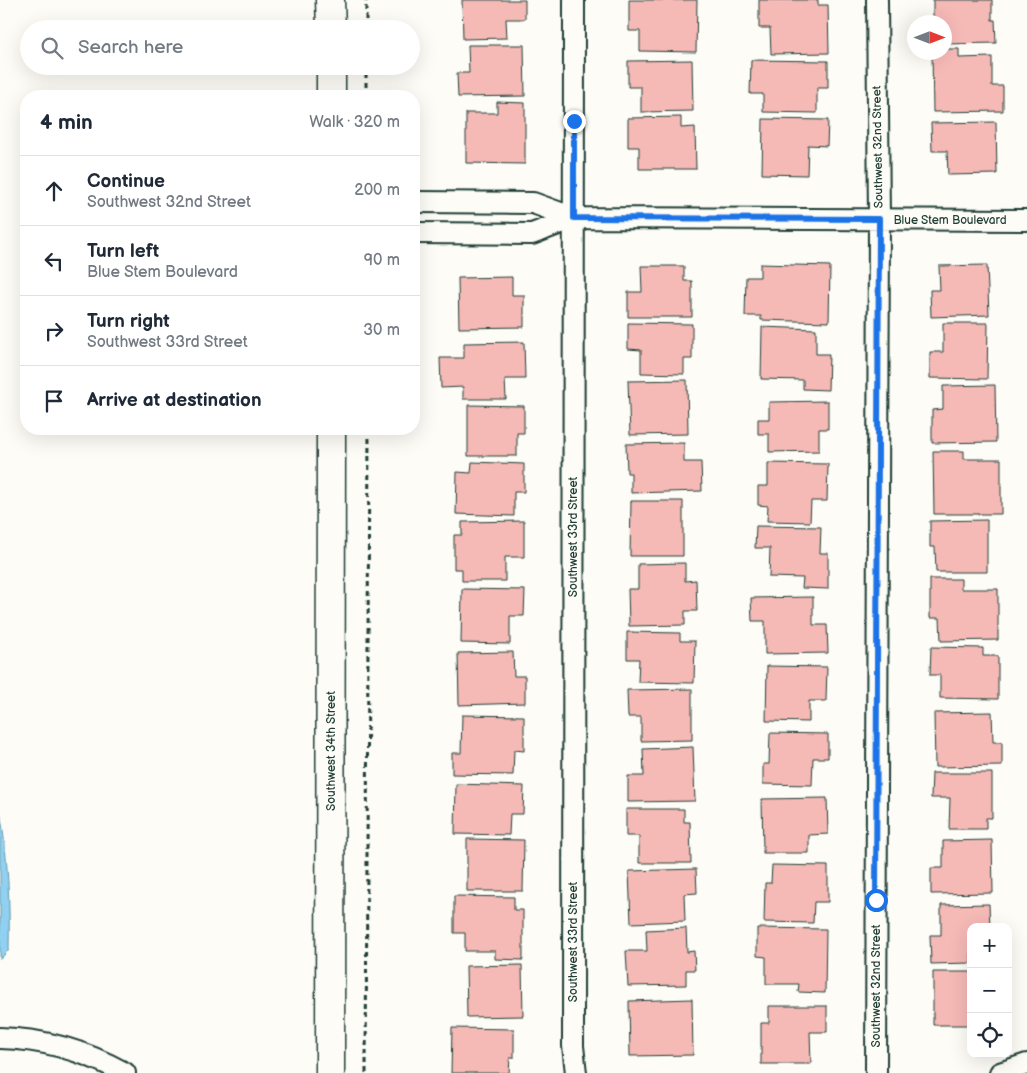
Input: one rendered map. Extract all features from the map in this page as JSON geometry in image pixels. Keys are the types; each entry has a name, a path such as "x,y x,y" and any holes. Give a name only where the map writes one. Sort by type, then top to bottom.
{"street":[{"path":"330,0 331,20"},
{"name":"Southwest 33rd Street","path":"574,0 573,1046 576,1073"},
{"name":"Southwest 32nd Street","path":"876,1073 879,219 877,0"},
{"path":"331,75 331,90"},
{"name":"Blue Stem Boulevard","path":"420,202 533,203 574,218 1027,220"},
{"name":"Blue Stem Boulevard","path":"420,233 532,234 574,218"},
{"name":"Southwest 34th Street","path":"330,1073 331,435"},
{"path":"0,1038 28,1041 73,1050 94,1057 125,1073"},
{"path":"1000,1073 1027,1064"}],"path":[{"path":"366,0 366,20"},
{"path":"366,75 366,90"},
{"path":"366,1073 369,435"}],"water":[{"path":"0,811 7,863 9,950 0,959"}],"building":[{"path":"462,0 525,0 525,19 506,19 507,38 463,39"},
{"path":"629,0 697,0 696,52 640,51 640,31 629,31"},
{"path":"759,0 818,0 818,5 828,5 829,53 771,54 770,28 759,28"},
{"path":"933,0 992,0 992,20 995,20 996,43 952,44 952,15 933,15"},
{"path":"468,45 524,45 525,96 458,97 457,73 469,73"},
{"path":"952,49 959,49 959,58 992,57 992,86 1003,86 1003,111 933,112 932,60 952,60"},
{"path":"692,60 693,111 641,112 641,87 628,87 628,61"},
{"path":"751,60 828,61 828,88 817,88 817,113 763,112 763,94 750,94"},
{"path":"497,102 525,103 525,164 466,163 466,113 497,113"},
{"path":"681,117 681,128 695,127 696,169 639,169 639,147 628,147 628,118"},
{"path":"763,119 828,120 827,146 808,145 807,175 762,174"},
{"path":"996,122 997,174 948,175 947,151 932,151 931,123"},
{"path":"760,264 830,266 829,322 761,320 761,316 745,316 746,277 760,277"},
{"path":"987,265 989,315 931,317 930,290 940,290 939,266"},
{"path":"641,266 684,266 684,281 692,281 692,317 628,317 628,292 642,292"},
{"path":"512,277 512,295 524,295 524,327 459,328 458,278"},
{"path":"628,323 692,324 692,359 684,359 684,374 641,373 641,350 628,349"},
{"path":"943,323 988,323 987,379 930,378 930,352 943,352"},
{"path":"762,327 816,329 816,354 829,354 828,390 803,389 803,380 761,379"},
{"path":"524,342 525,379 505,379 506,399 463,399 463,387 441,388 440,358 464,358 464,343"},
{"path":"687,380 688,434 630,435 628,381"},
{"path":"995,385 996,442 932,443 932,410 943,409 943,386"},
{"path":"828,401 828,429 819,429 819,451 769,452 769,434 758,434 758,419 769,419 769,402"},
{"path":"468,405 524,406 524,433 517,433 517,456 468,456"},
{"path":"684,443 684,462 701,462 702,491 631,493 631,473 627,473 626,444"},
{"path":"933,451 964,451 964,459 1001,459 1001,514 934,514"},
{"path":"472,462 524,464 524,492 514,492 514,516 456,514 457,472 471,473"},
{"path":"768,463 828,464 827,501 811,501 810,522 767,521 768,506 758,505 758,486 768,486"},
{"path":"631,501 683,501 683,556 630,556"},
{"path":"987,520 987,572 936,572 935,547 930,547 930,521"},
{"path":"524,521 524,557 505,557 505,581 462,581 462,569 454,569 454,535 462,535 462,522"},
{"path":"756,526 821,527 820,553 828,553 828,589 802,588 803,578 769,577 770,548 755,548"},
{"path":"685,563 685,581 696,580 697,611 685,611 685,625 629,626 628,589 638,589 638,564"},
{"path":"930,579 961,579 961,589 998,589 998,640 941,641 940,618 930,618"},
{"path":"462,589 525,590 524,616 510,616 510,644 461,643"},
{"path":"813,597 813,625 827,625 828,653 765,654 765,621 752,621 751,598"},
{"path":"627,632 680,633 680,641 695,641 694,683 638,682 639,659 627,659"},
{"path":"931,647 983,648 983,656 998,656 998,699 940,698 940,675 930,675"},
{"path":"513,652 514,676 525,676 525,703 459,705 458,653"},
{"path":"767,666 827,667 826,701 809,701 809,722 766,721"},
{"path":"692,689 692,740 641,741 641,717 628,717 627,690"},
{"path":"992,712 993,742 1002,742 1002,766 935,767 934,713"},
{"path":"462,715 524,716 524,751 514,750 513,775 452,774 452,753 461,753"},
{"path":"770,733 828,734 828,758 813,758 812,785 763,784 763,764 769,764"},
{"path":"693,747 695,801 628,802 628,776 644,776 643,749"},
{"path":"932,773 992,773 992,818 986,818 986,829 949,829 950,798 931,798"},
{"path":"456,784 524,786 523,814 510,814 509,835 455,834"},
{"path":"827,798 828,834 809,835 809,853 763,853 762,799"},
{"path":"626,809 684,809 684,822 690,822 691,863 639,863 639,836 626,836"},
{"path":"467,839 524,840 523,891 467,891"},
{"path":"992,840 993,893 931,894 931,868 943,868 943,841"},
{"path":"772,865 828,866 828,902 814,902 813,923 764,922 765,883 771,883"},
{"path":"696,869 697,893 684,894 685,921 631,923 629,871"},
{"path":"454,896 514,897 514,910 523,910 523,960 495,959 495,951 465,951 465,933 454,933"},
{"path":"989,904 990,923 967,923 967,963 931,964 930,935 941,935 941,905"},
{"path":"686,928 687,952 694,951 695,970 686,970 686,985 628,986 626,951 647,951 646,930"},
{"path":"757,928 826,929 825,993 798,992 799,984 766,984 766,957 757,956"},
{"path":"522,965 523,1016 467,1017 466,966"},
{"path":"933,972 967,972 967,1025 933,1025"},
{"path":"692,999 693,1055 630,1056 629,1001"},
{"path":"769,1006 827,1006 827,1032 810,1032 811,1064 761,1064 761,1023 769,1023"},
{"path":"452,1028 514,1029 514,1058 510,1058 509,1073 451,1073"}],"route":[{"path":"574,121 574,218 879,219 876,900"}]}
